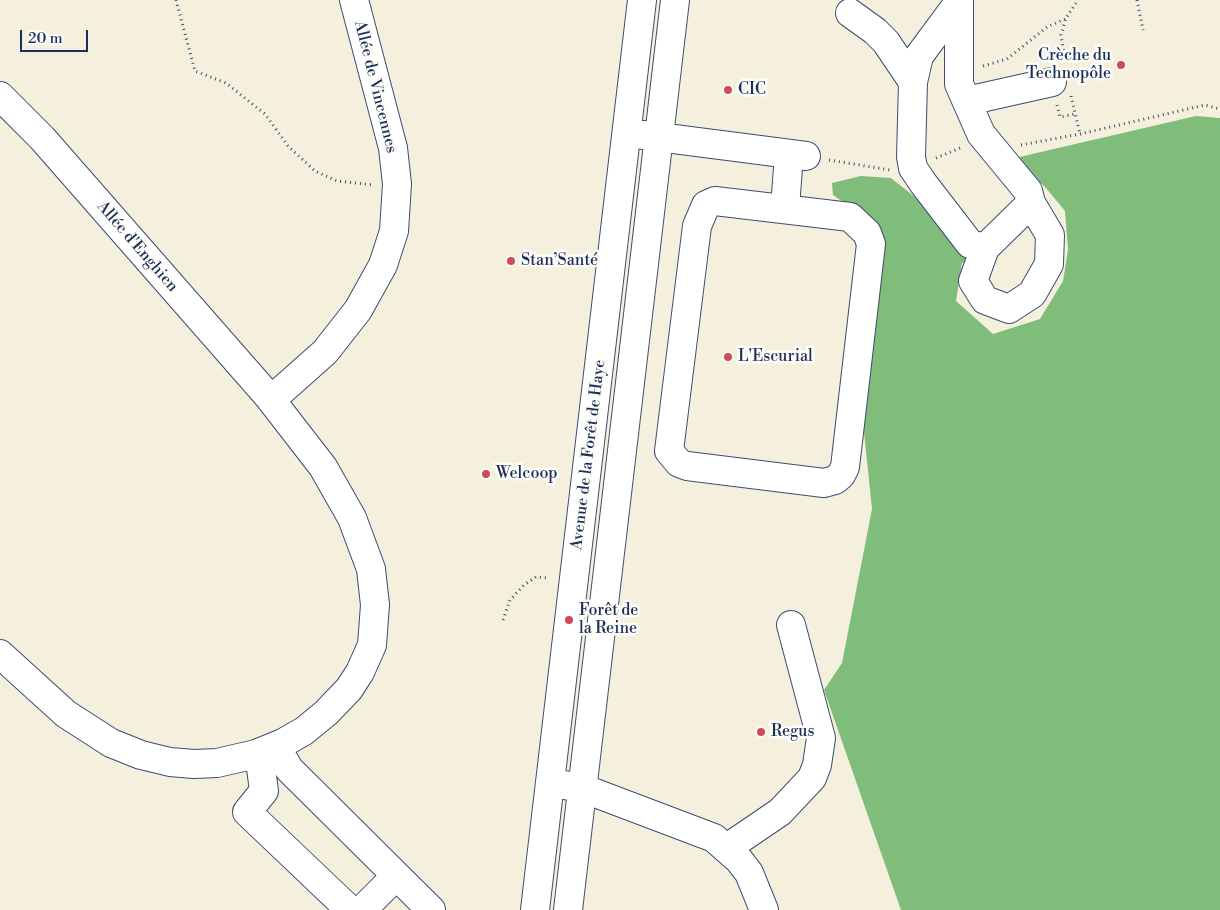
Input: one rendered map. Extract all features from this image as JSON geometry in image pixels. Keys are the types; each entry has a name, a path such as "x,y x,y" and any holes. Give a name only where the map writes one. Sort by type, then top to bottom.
{"street":[{"name":"Allée de Vincennes","path":"271,400 325,352 355,315 382,265 394,231 397,184 393,148 354,0"},
{"name":"Avenue de la Forêt de Haye","path":"535,910 642,0"},
{"name":"Avenue de la Forêt de Haye","path":"568,910 675,0"},
{"path":"959,1 959,84 981,134 1028,191 1031,203 1050,235 1049,264 1032,294 1008,309 985,300 973,281 986,248 1031,203"},
{"path":"959,1 919,56 912,82 912,158 914,168 970,244 986,248"},
{"path":"850,13 875,31 886,42 912,82"},
{"path":"967,101 1059,73"},
{"name":"Allée d'Enghien","path":"0,96 42,138 271,400 323,466 352,518 371,569 375,605 372,645 360,672 349,689 304,732 267,749 230,760 194,764 141,755 111,742 66,714 0,654"},
{"path":"627,133 798,155 785,208"},
{"path":"715,201 785,208 850,217 867,233 871,244 845,467 841,475 835,480 824,483 687,466 679,463 669,451 697,226 701,214 706,205 715,201"},
{"path":"727,848 780,812 812,778 817,765 821,738 791,625"},
{"path":"267,749 431,910"},
{"path":"264,791 267,749"},
{"path":"289,769 264,791 248,812 350,910"},
{"path":"550,783 582,788 714,838 727,848 749,874 764,910"},
{"path":"362,910 396,876"}],"path":[{"path":"176,0 195,71 226,83 265,114 288,146 315,172 337,181 365,185 397,184"},
{"path":"1059,73 1061,36 1066,18 1078,0"},
{"path":"1138,0 1143,30"},
{"path":"959,74 1007,60 1047,27 1066,18"},
{"path":"993,150 1080,134 1205,105 1220,109"},
{"path":"1073,108 1080,134"},
{"path":"798,155 887,170"},
{"path":"503,620 510,600 536,576 574,582"}],"green space":[{"path":"1196,116 1220,118 1220,910 901,910 824,690 842,663 872,509 860,394 866,218 833,195 832,183 861,176 891,178 915,197 969,260 962,263 956,301 993,334 1040,319 1063,281 1068,250 1065,211 1046,188 1015,158"}],"place":[{"name":"Crèche du Technopôle","path":"1121,65"},
{"name":"CIC","path":"728,90"},
{"name":"Stan’Santé","path":"511,261"},
{"name":"L'Escurial","path":"728,357"},
{"name":"Welcoop","path":"486,474"},
{"name":"Forêt de la Reine","path":"569,620"},
{"name":"Regus","path":"761,732"}]}
